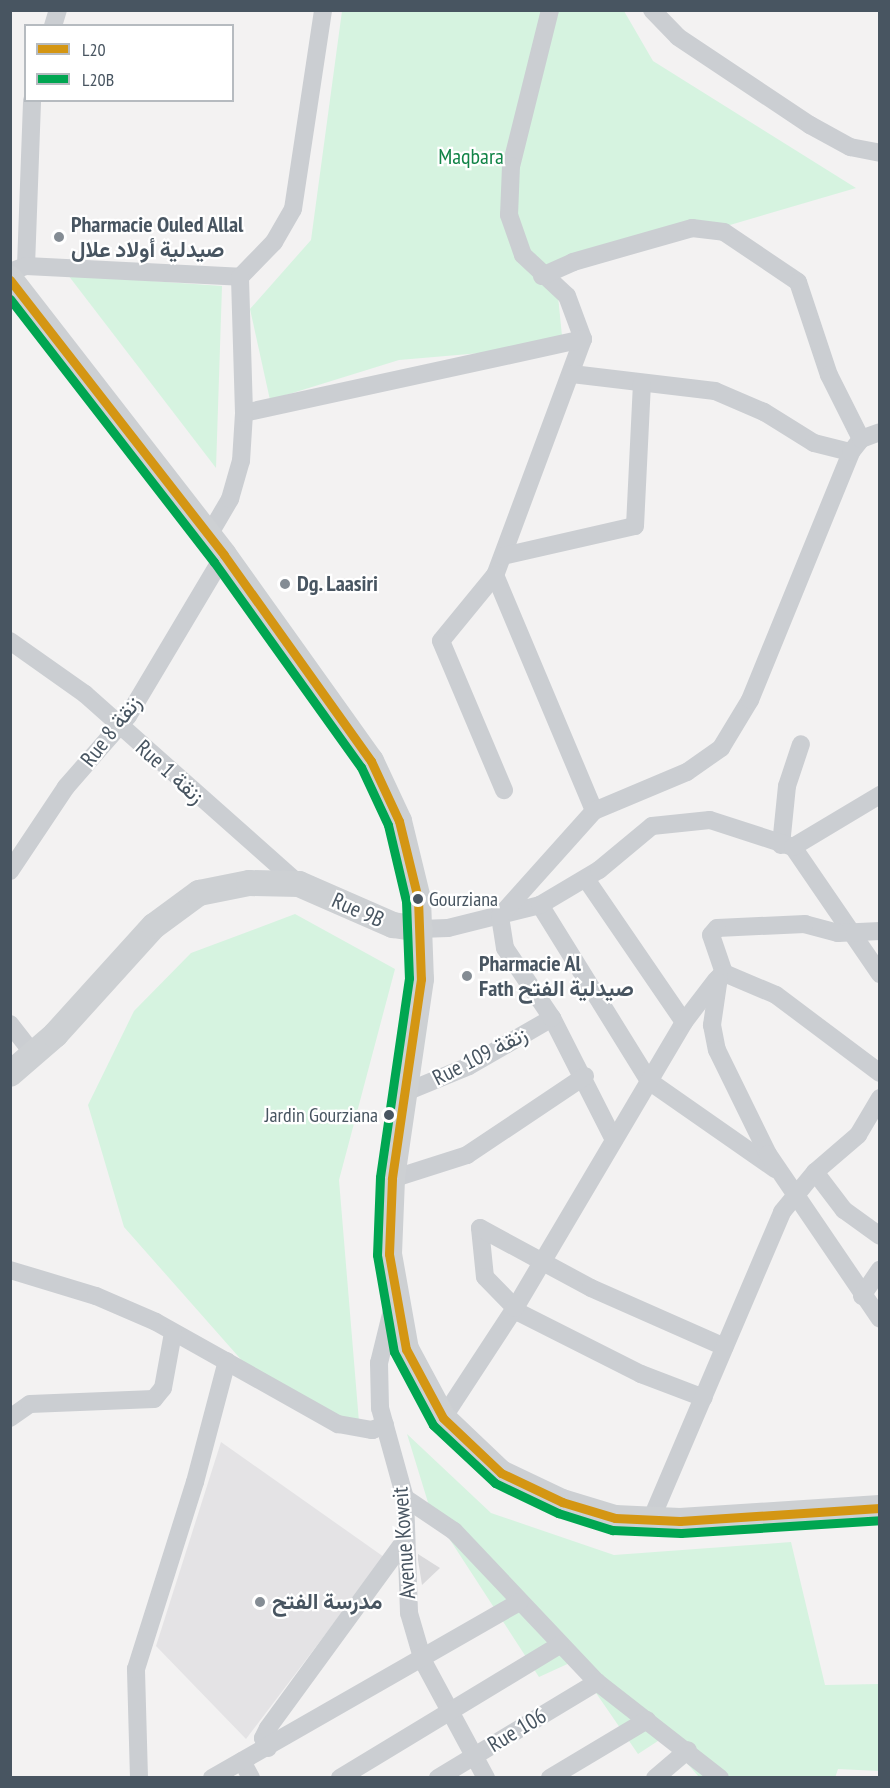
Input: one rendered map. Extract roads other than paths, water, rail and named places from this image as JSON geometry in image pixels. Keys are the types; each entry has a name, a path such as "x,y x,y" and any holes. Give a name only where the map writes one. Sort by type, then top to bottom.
{"main road":[{"path":"16,272 209,534 371,761 409,855 420,929 421,980 392,1179 389,1254 406,1349 443,1418 480,1456 530,1489 590,1512 650,1522 879,1508"},
{"name":"Rue 9B","path":"10,1074 34,1055 111,970 183,902 213,889 249,883 299,884 393,925 420,929"}],"street":[{"path":"209,534 236,480 244,413 240,277 274,242 293,209 323,10"},
{"path":"504,790 441,640 495,575 572,374 583,339 567,296 542,276 522,255 509,215 511,166 550,10"},
{"path":"652,10 678,37 810,125 850,147 879,153"},
{"path":"32,102 16,272 240,277"},
{"path":"542,276 573,262 692,228 724,232 798,282 829,375 856,445 750,700 721,748 687,772 594,812 500,916 505,948 552,1018 585,1076 614,1140"},
{"path":"244,413 583,339"},
{"path":"572,374 715,391 764,412 814,443 856,445 879,432"},
{"path":"502,556 635,526 642,383"},
{"name":"Rue 8 زنقة","path":"10,871 66,787 120,727 224,555"},
{"path":"495,575 594,812"},
{"name":"Rue 1 زنقة","path":"10,640 77,687 299,884"},
{"path":"801,744 787,786 787,846 848,934 879,974"},
{"path":"787,846 879,795"},
{"name":"Rue 9B","path":"420,929 500,916 540,905 586,879 652,826 666,822 710,820 787,846"},
{"path":"586,879 684,1022"},
{"path":"540,905 649,1081 780,1171"},
{"path":"879,932 848,934 804,924 717,928 711,935 720,976 712,1036 780,1171 879,1319"},
{"path":"443,1418 516,1308 684,1022 720,976"},
{"path":"720,976 776,995 879,1073"},
{"name":"Rue 109 زنقة","path":"406,1092 469,1066 552,1018"},
{"path":"10,1024 34,1055"},
{"path":"392,1179 467,1155 585,1076"},
{"path":"650,1522 704,1398 771,1233 796,1194 814,1172 858,1136 879,1098"},
{"path":"814,1172 844,1210 879,1236"},
{"path":"704,1398 641,1374 516,1308 485,1277 480,1228 542,1263 725,1347"},
{"path":"862,1296 879,1269"},
{"path":"10,1270 112,1302 227,1361 338,1424 372,1430 385,1425"},
{"name":"Avenue Koweit","path":"395,1296 379,1363 380,1408 405,1498 409,1612 423,1661 450,1715 486,1778"},
{"path":"10,1418 30,1404 154,1399 163,1388 174,1333"},
{"path":"139,1778 136,1669 195,1482 227,1361"},
{"path":"405,1498 454,1531 597,1682 688,1750 720,1778"},
{"path":"268,1748 263,1738 268,1728 406,1539"},
{"path":"212,1778 246,1769 268,1748 423,1661 519,1602"},
{"path":"340,1778 450,1715 560,1645"},
{"name":"Rue 106","path":"438,1778 597,1682"},
{"path":"550,1778 647,1720"},
{"path":"655,1778 688,1750"}],"place":[{"name":"Pharmacie Ouled Allal صيدلية أولاد علال","path":"59,237"},
{"name":"Dg. Laasiri","path":"285,584"},
{"name":"Gourziana","path":"418,899"},
{"name":"Pharmacie Al Fath صيدلية الفتح","path":"467,976"},
{"name":"Jardin Gourziana","path":"389,1115"},
{"name":"مدرسة الفتح","path":"260,1602"}],"park label":[{"name":"Maqbara","path":"471,157"}]}
